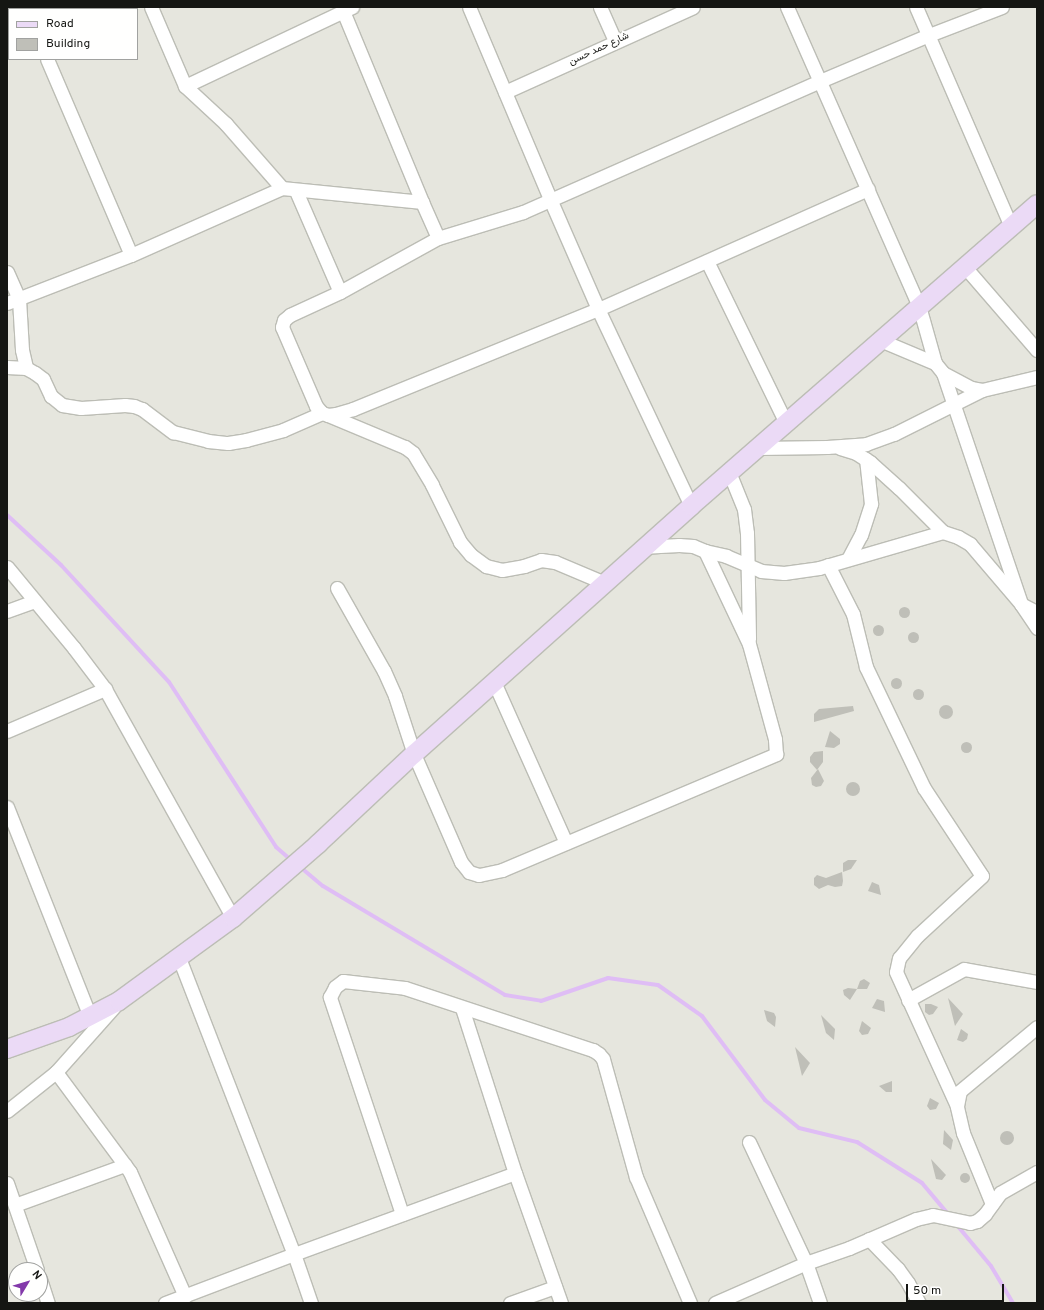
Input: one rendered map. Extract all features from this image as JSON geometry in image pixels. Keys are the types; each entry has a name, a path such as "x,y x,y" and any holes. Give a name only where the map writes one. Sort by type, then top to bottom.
{"street":[{"path":"151,7 185,86 226,124 282,188"},
{"path":"469,7 598,309 691,506"},
{"path":"600,7 615,42"},
{"name":"شارع حمد حسن","path":"505,92 693,7"},
{"path":"787,7 919,306 1021,604 1037,612"},
{"path":"916,7 1011,227"},
{"path":"605,583 555,562 541,560 524,566 502,570 486,566 471,555 460,542 432,485 413,453 405,447 325,414 316,406 282,327 284,320 290,315 340,292 438,238 523,212 820,81 929,35 1002,7"},
{"path":"185,86 347,9 422,202 438,238"},
{"path":"47,60 131,255"},
{"path":"13,301 131,255 282,188 296,191 422,202"},
{"path":"7,367 26,368 43,379 51,396 62,405 81,408 125,405 134,406 142,409 173,432 208,441 228,443 246,440 283,430 325,414 353,410 598,309 868,189"},
{"path":"296,191 340,292"},
{"path":"7,1049 64,1029 119,1001 233,918 318,844 414,754 691,506 1037,204"},
{"path":"707,261 786,423"},
{"path":"964,267 1037,350"},
{"path":"7,272 26,368"},
{"path":"880,340 939,368 971,388 982,390"},
{"path":"758,448 866,444 894,434 952,403 982,390 1037,377"},
{"path":"835,446 856,453 866,460 899,488 943,532 958,537 970,544 1021,604 1037,628"},
{"path":"848,559 861,535 871,504 866,460"},
{"path":"730,472 744,509 747,533 749,644"},
{"path":"646,547 679,544 693,546 748,564 761,571 784,573 828,565 943,532"},
{"path":"337,588 384,671 395,696 414,754 461,862 469,872 479,875 502,870 776,754 775,739 749,644 705,551"},
{"path":"828,565 853,614 866,667 924,788 982,876 917,936 899,958 896,972 957,1106 963,1133 992,1204"},
{"path":"7,567 74,648 105,689 233,918"},
{"path":"7,611 34,601"},
{"path":"494,682 566,843"},
{"path":"7,731 105,689"},
{"path":"7,807 90,1017"},
{"path":"179,958 294,1254 311,1303"},
{"path":"908,1000 964,969 1037,982"},
{"path":"402,1214 330,997 335,987 343,981 405,988 593,1050 603,1060 636,1177 690,1303"},
{"path":"7,1112 56,1072 119,1001"},
{"path":"462,1008 515,1173 561,1303"},
{"path":"957,1106 960,1091 1037,1027"},
{"path":"56,1072 125,1165 136,1184 185,1296"},
{"path":"749,1142 806,1263 820,1303"},
{"path":"14,1205 125,1165"},
{"path":"715,1303 806,1263 916,1219 933,1215 970,1223 977,1221 985,1214 1000,1193 1037,1172"},
{"path":"165,1303 515,1173"},
{"path":"7,1183 34,1262"},
{"path":"869,1239 898,1269 908,1282 919,1303"},
{"path":"510,1303 555,1287"}],"building":[{"path":"904,606 908,608 910,612 908,616 904,618 900,616 898,612 900,608"},
{"path":"878,624 882,626 884,630 882,634 878,636 874,634 872,630 874,626"},
{"path":"913,631 917,633 919,637 917,641 913,643 909,641 907,637 909,633"},
{"path":"896,677 900,679 902,683 900,687 896,689 892,687 890,683 892,679"},
{"path":"918,688 922,690 924,694 922,698 918,700 914,698 912,694 914,690"},
{"path":"946,705 951,707 953,712 951,717 946,719 941,717 939,712 941,707"},
{"path":"853,706 854,711 814,722 814,714 819,709"},
{"path":"830,731 840,739 840,744 834,748 825,747"},
{"path":"966,741 970,743 972,747 970,751 966,753 962,751 960,747 962,743"},
{"path":"823,751 823,762 817,770 810,762 810,757 814,752"},
{"path":"818,769 824,781 821,786 816,787 812,785 811,778"},
{"path":"853,782 858,784 860,789 858,794 853,796 848,794 846,789 848,784"},
{"path":"848,860 857,860 851,869 843,872 843,863"},
{"path":"842,872 842,886 835,887 828,885 819,889 814,885 814,878 817,875 826,878"},
{"path":"872,882 879,885 881,895 868,891"},
{"path":"864,979 870,983 867,989 857,989 860,981"},
{"path":"848,988 857,989 850,1000 844,995 843,990"},
{"path":"948,998 963,1014 955,1026"},
{"path":"877,999 884,1001 885,1012 872,1008"},
{"path":"925,1004 931,1004 938,1007 933,1014 929,1015 925,1012"},
{"path":"764,1010 774,1013 776,1017 775,1027 767,1021"},
{"path":"821,1015 835,1029 834,1040 826,1033"},
{"path":"862,1021 871,1028 868,1034 862,1035 859,1031"},
{"path":"961,1029 968,1034 967,1039 963,1042 957,1040"},
{"path":"795,1047 810,1063 802,1076"},
{"path":"892,1081 892,1092 886,1092 879,1086"},
{"path":"930,1098 939,1103 936,1109 930,1110 927,1106"},
{"path":"944,1130 953,1140 951,1150 943,1144"},
{"path":"1004,1131 1010,1131 1014,1135 1014,1141 1010,1145 1004,1145 1000,1141 1000,1135"},
{"path":"931,1159 946,1175 942,1180 936,1179"},
{"path":"963,1173 967,1173 969,1174 969,1182 963,1183 960,1180 960,1176"}],"waterway":[{"path":"7,515 61,565 169,682 276,847 292,861"},
{"path":"299,866 323,886 505,995 541,1001 608,978 658,985 702,1016 765,1100 799,1128 857,1142 922,1183 948,1214"},
{"path":"956,1224 991,1266 1013,1303"}]}
